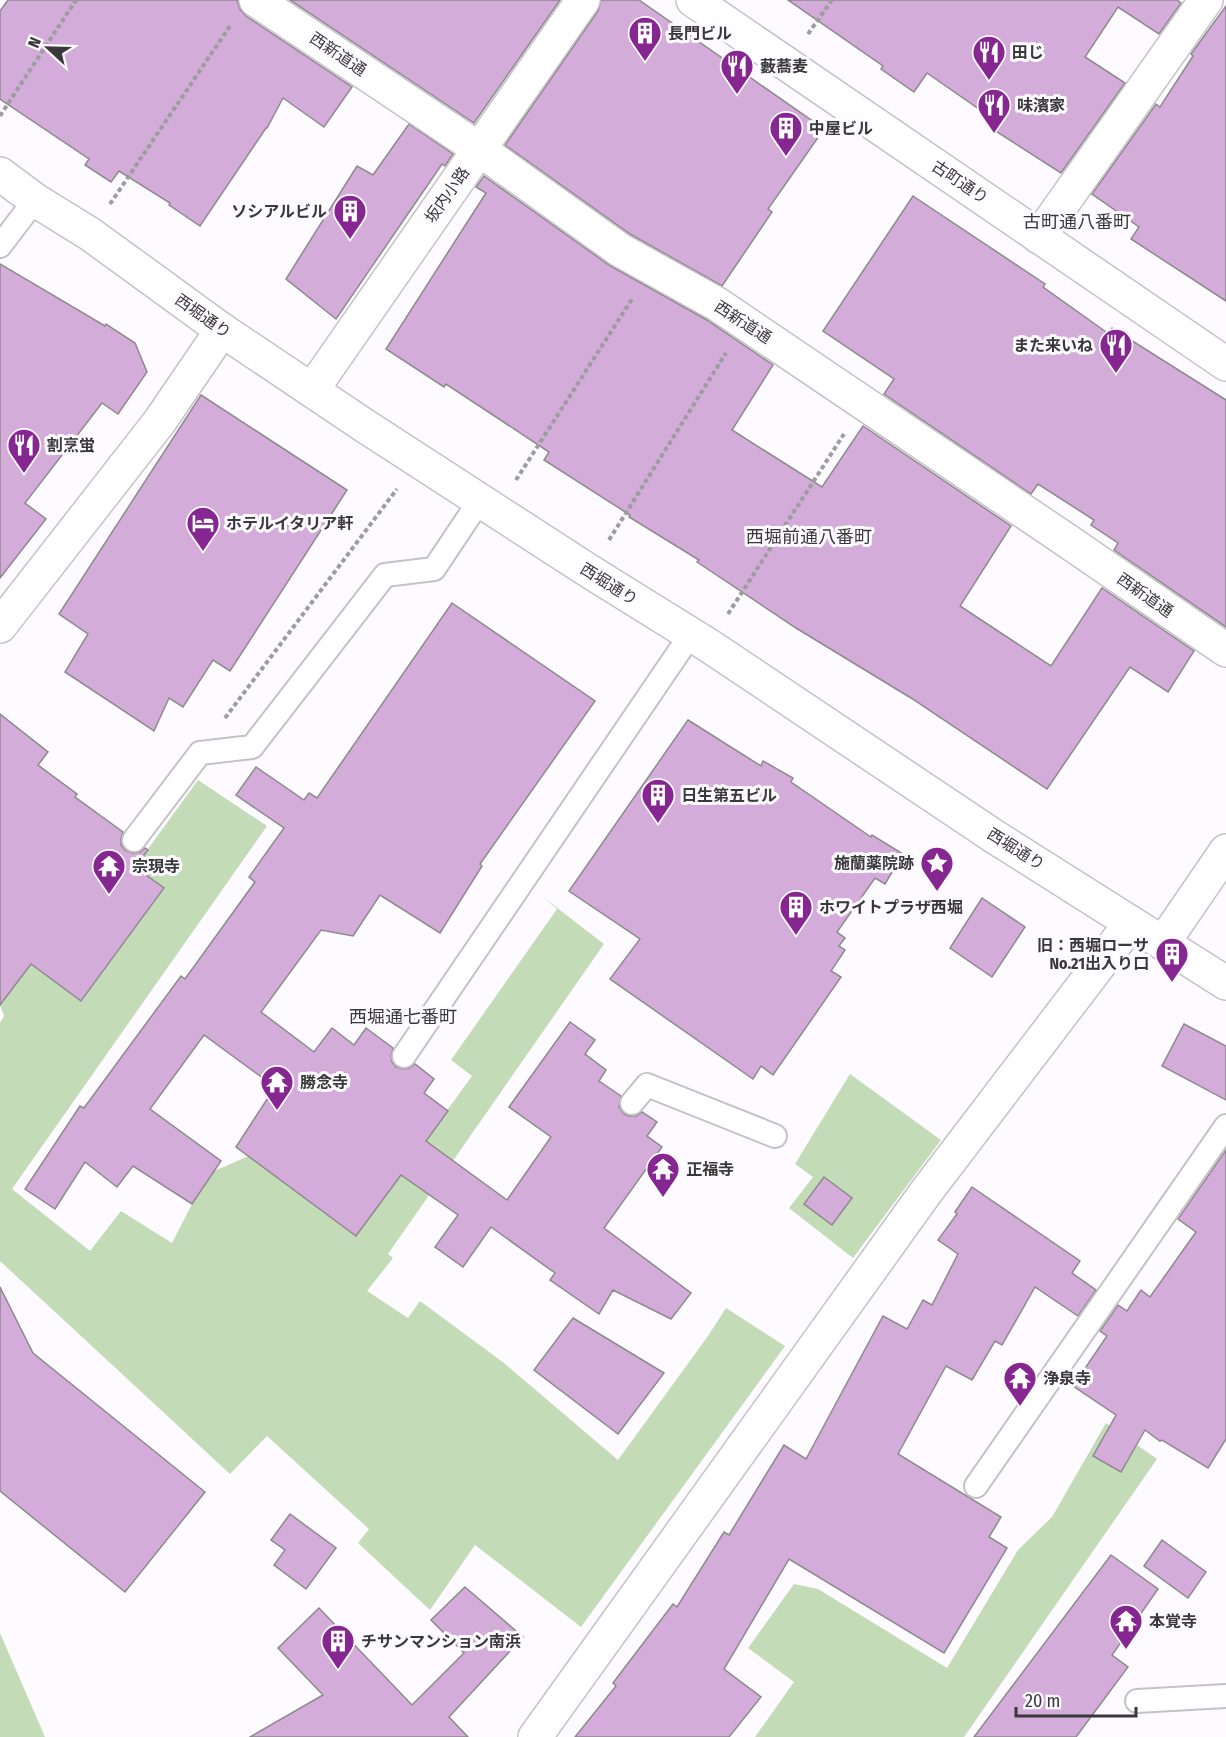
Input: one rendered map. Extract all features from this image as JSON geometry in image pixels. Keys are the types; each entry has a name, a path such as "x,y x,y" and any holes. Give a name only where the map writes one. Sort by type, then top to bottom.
{"street":[{"name":"坂内小路","path":"312,390 583,0"},
{"name":"古町通り","path":"693,0 1226,364"},
{"path":"1039,237 1206,0"},
{"name":"西新道通","path":"245,10 479,149 620,250 717,304 1226,650"},
{"name":"西堀通り","path":"0,174 35,200 90,234 222,330 418,460 699,640 995,837 1226,982"},
{"path":"0,626 160,421 222,330"},
{"path":"1163,943 1226,851"},
{"path":"535,1737 926,1192 1131,923"}],"lane":[{"path":"0,246 35,200"},
{"path":"134,840 200,753 252,747 385,575 434,569 488,505"},
{"path":"404,1056 699,640"},
{"path":"632,1103 647,1085 775,1136"},
{"path":"976,1486 1226,1126"},
{"path":"1137,1701 1226,1696"}],"path":[{"path":"0,116 76,0"},
{"path":"90,234 245,10"},
{"path":"488,505 652,268"},
{"path":"589,571 745,323"},
{"path":"699,640 864,404"},
{"path":"200,753 418,460"}],"green space":[{"path":"198,780 267,826 12,1189 90,1251 121,1211 172,1243 192,1204 214,1171 249,1156 356,1236 472,1076 451,1060 557,909 543,897 604,944 388,1254 393,1258 367,1291 408,1318 420,1301 504,1363 618,1460 726,1308 785,1346 581,1627 475,1545 430,1610 358,1543 369,1529 267,1436 230,1474 0,1261 0,1023 4,1016 0,1005 30,964 82,1001 164,889 135,867"},
{"path":"850,1074 941,1140 853,1258 789,1208 813,1177 795,1164"},
{"path":"1106,1423 1157,1459 964,1737 755,1737 794,1682 748,1648 794,1584 818,1589 947,1668 1018,1550 1052,1517"},
{"path":"0,1633 45,1737 0,1737"}],"building":[{"path":"8,0 237,0 246,16 352,87 324,127 283,98 267,128 200,226 169,205 170,203 119,171 111,182 85,165 89,159 0,99 0,11"},
{"path":"290,0 560,0 474,123"},
{"path":"601,0 639,0 824,129 768,209 772,212 722,286 630,234 505,145 598,11"},
{"path":"788,0 1177,0 1181,3 1159,34 1118,7 1085,57 1125,83 1061,173 991,128 996,121 927,73 914,92 881,69 883,66"},
{"path":"1226,6 1226,301 1131,239 1139,227 1092,194 1156,104 1160,107 1193,56 1191,54"},
{"name":"ソシアルビル","path":"409,124 453,154 445,166 442,164 336,319 286,279 357,166 373,175"},
{"path":"484,176 609,265 707,320 773,365 732,430 822,487 863,426 1011,526 960,606 1051,666 1102,588 1194,651 1168,692 1130,667 1047,789 911,698 796,628 697,562 699,560 629,517 630,515 544,460 549,452 446,384 444,387 386,349 486,193 476,187"},
{"path":"913,196 1045,284 1043,287 1109,334 1112,328 1226,400 1226,627 1114,550 1118,543 1091,525 1094,520 1038,484 1031,494 884,394 894,379 823,331"},
{"path":"0,264 135,343 147,372 118,414 102,403 25,503 46,519 0,578"},
{"name":"ホテルイタリア軒","path":"201,395 347,490 230,671 213,660 183,707 169,698 154,731 65,672 88,634 59,614"},
{"path":"452,603 595,701 480,864 482,866 440,933 380,895 353,936 321,930 261,1012 314,1052 332,1028 354,1045 366,1028 393,1048 391,1056 396,1067 404,1069 415,1064 434,1079 424,1093 448,1111 426,1141 507,1200 551,1137 509,1107 570,1022 595,1040 585,1054 606,1070 599,1081 621,1096 619,1107 624,1114 636,1116 642,1112 657,1122 647,1136 662,1147 604,1228 691,1293 671,1319 613,1290 599,1314 550,1280 555,1273 491,1227 463,1267 435,1247 458,1215 401,1175 356,1236 236,1147 275,1087 204,1035 150,1109 221,1161 192,1204 133,1166 117,1187 85,1162 55,1209 25,1189 80,1106 84,1108 181,976 185,979 255,882 249,877 284,828 236,795 256,767 304,800 309,793 317,798"},
{"path":"0,714 48,752 38,765 77,794 75,797 123,832 121,845 125,850 133,853 145,848 148,850 135,867 164,888 81,1001 31,964 0,1005"},
{"path":"688,720 761,766 763,761 793,778 791,782 871,837 872,835 903,854 885,884 875,878 837,932 845,938 839,946 845,950 831,971 841,977 773,1075 761,1066 753,1079 610,979 640,939 569,891"},
{"path":"982,898 1025,927 992,977 950,948"},
{"path":"1184,1024 1226,1046 1226,1100 1162,1066"},
{"path":"1226,1150 1226,1439 1208,1468 1145,1430 1121,1472 1093,1456 1116,1415 1073,1386 1107,1336 1100,1331 1118,1305 1127,1311 1141,1290 1150,1297 1196,1232 1178,1219"},
{"path":"824,1177 852,1198 832,1225 804,1204"},
{"path":"972,1187 1080,1261 1072,1273 1096,1290 1078,1316 1035,1287 1002,1345 995,1341 972,1380 946,1366 898,1454 1001,1517 989,1537 1007,1548 944,1653 789,1559 724,1669 761,1697 729,1737 575,1737 616,1686 613,1683 673,1604 677,1607 724,1532 729,1535 784,1445 806,1459 883,1316 907,1329 923,1300 932,1305 958,1254 938,1240 957,1214 955,1212"},
{"path":"0,1287 33,1353 205,1492 125,1592 0,1491"},
{"path":"573,1318 664,1373 618,1434 534,1370"},
{"path":"290,1514 336,1548 306,1589 274,1565 285,1550 271,1540"},
{"path":"1162,1540 1206,1572 1188,1598 1144,1566"},
{"path":"1111,1555 1158,1589 1112,1655 1128,1667 1076,1737 974,1737"},
{"path":"465,1587 523,1637 449,1717 468,1737 250,1737 323,1695 278,1648 319,1608 412,1705 464,1653 431,1620"}],"place":[{"name":"長門ビル","path":"645,62"},
{"name":"田じ","path":"989,81"},
{"name":"藪蕎麦","path":"737,95"},
{"name":"味濱家","path":"994,134"},
{"name":"中屋ビル","path":"786,157"},
{"name":"ソシアルビル","path":"350,240"},
{"name":"また来いね","path":"1116,374"},
{"name":"割烹蛍","path":"24,474"},
{"name":"ホテルイタリア軒","path":"203,552"},
{"name":"日生第五ビル","path":"658,824"},
{"name":"施蘭薬院跡","path":"937,892"},
{"name":"宗現寺","path":"109,895"},
{"name":"ホワイトプラザ西堀","path":"796,936"},
{"name":"旧：西堀ローサ No.21出入り口","path":"1172,983"},
{"name":"勝念寺","path":"277,1111"},
{"name":"正福寺","path":"663,1198"},
{"name":"浄泉寺","path":"1020,1407"},
{"name":"本覚寺","path":"1126,1650"},
{"name":"チサンマンション南浜","path":"338,1670"}],"district":[{"name":"古町通八番町","path":"1077,222"},
{"name":"西堀前通八番町","path":"809,537"},
{"name":"西堀通七番町","path":"403,1017"}]}
